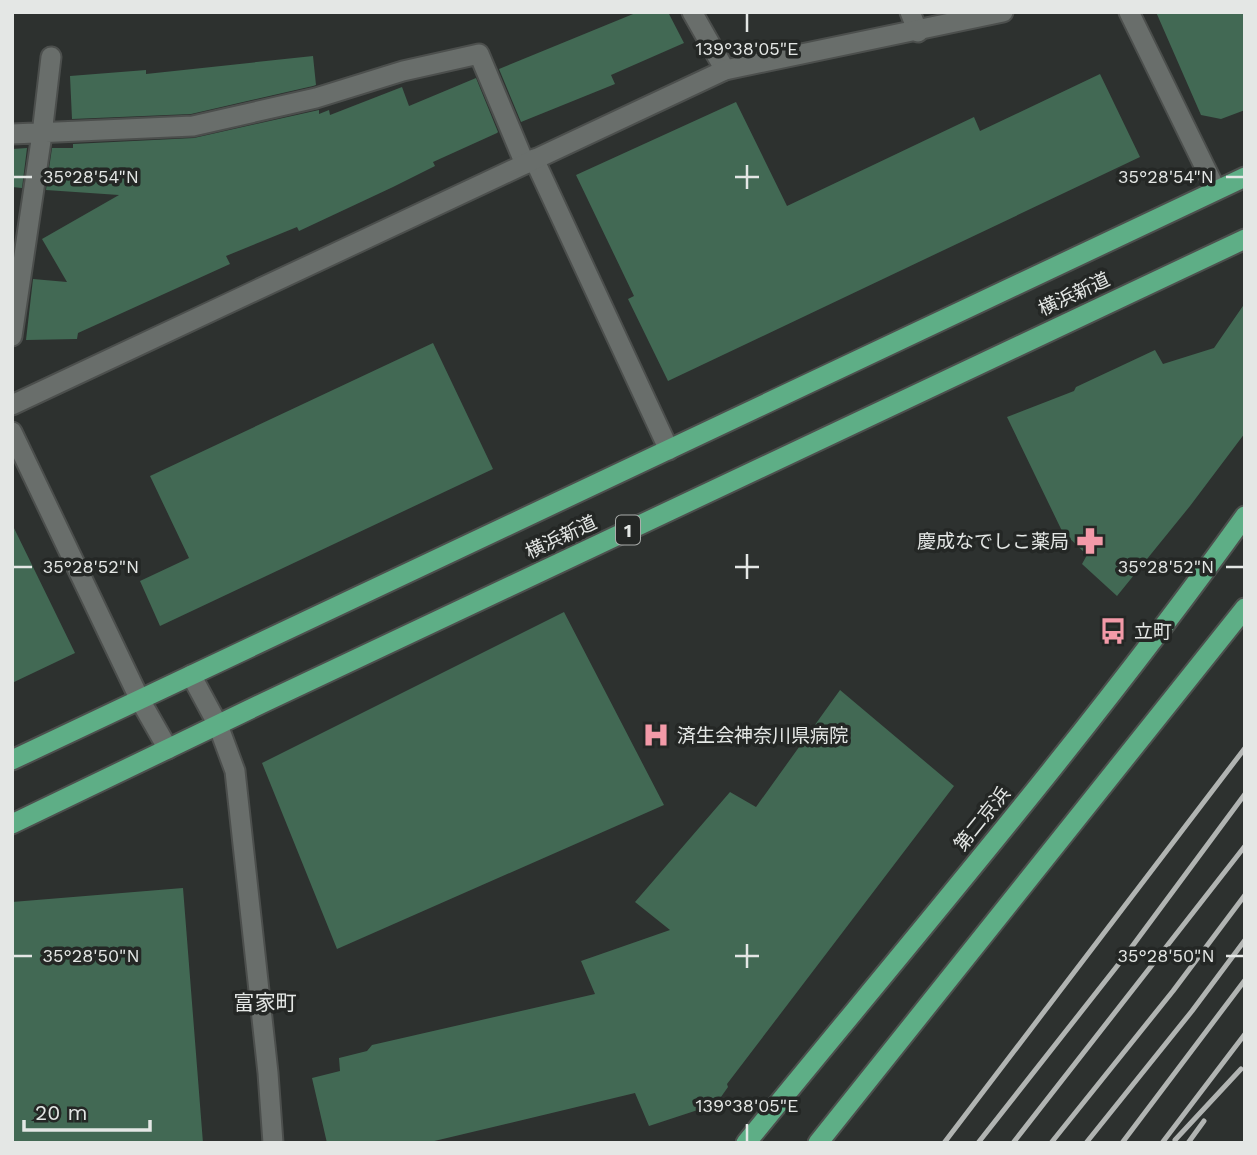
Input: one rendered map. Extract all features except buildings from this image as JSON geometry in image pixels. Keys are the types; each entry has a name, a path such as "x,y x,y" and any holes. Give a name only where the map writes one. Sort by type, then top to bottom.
{"highway":[{"name":"横浜新道","path":"12,760 1245,177"},
{"name":"横浜新道","path":"12,824 1245,239"},
{"name":"第二京浜","path":"746,1143 1060,760 1172,618 1245,516"},
{"path":"818,1143 1245,608"}],"street":[{"path":"692,12 725,71"},
{"path":"909,12 918,32"},
{"path":"12,405 725,71 1003,12"},
{"path":"1129,12 1216,190"},
{"path":"12,134 193,126 316,98 403,71 479,54 669,450"},
{"path":"12,336 51,57"},
{"path":"12,432 140,700 168,749"},
{"path":"191,675 218,725 235,771 267,1059 273,1143"}],"railway":[{"path":"944,1143 1245,748"},
{"path":"978,1143 1125,956 1245,794"},
{"path":"1013,1143 1245,846"},
{"path":"1051,1143 1173,991 1245,895"},
{"path":"1086,1143 1245,940"},
{"path":"1122,1143 1245,980"},
{"path":"1162,1143 1245,1034"},
{"path":"1175,1140 1241,1069"},
{"path":"1188,1143 1204,1121"}],"place":[{"name":"慶成なでしこ薬局","path":"1090,541"},
{"name":"立町","path":"1113,631"},
{"name":"済生会神奈川県病院","path":"656,735"}],"district":[{"name":"富家町","path":"265,1002"}]}
